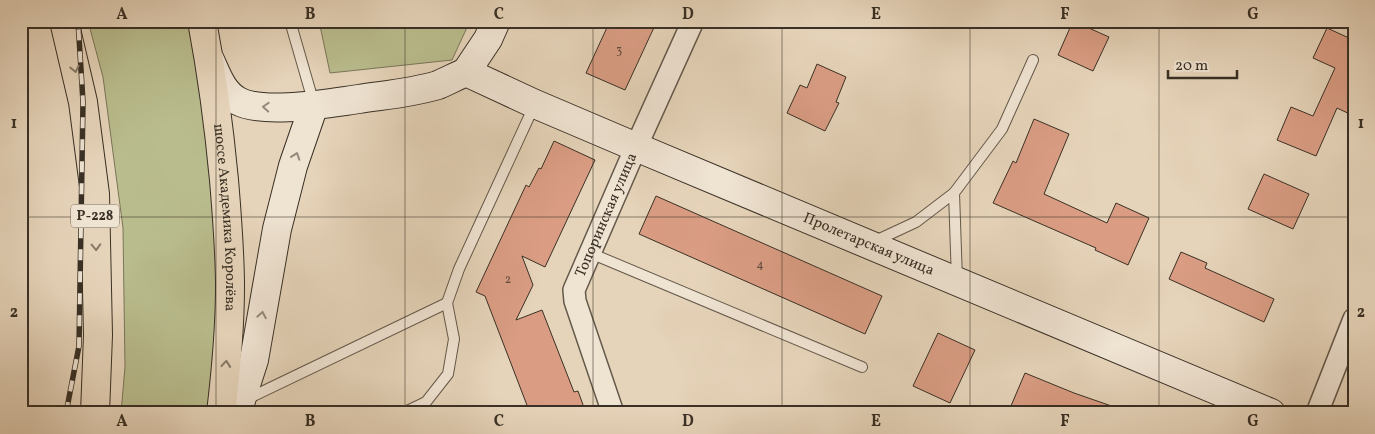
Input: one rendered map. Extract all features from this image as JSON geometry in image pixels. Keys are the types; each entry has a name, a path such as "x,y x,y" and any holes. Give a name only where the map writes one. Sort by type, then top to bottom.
{"highway":[{"name":"Р-228","path":"64,21 83,102 95,194 98,335 95,413"},
{"name":"шоссе Академика Королёва","path":"202,21 220,143 225,197 230,287 227,361 233,409"}],"street":[{"path":"208,56 220,82 227,92 238,100 252,106 272,108 314,105 405,92 439,84 466,72 488,39 496,21"},
{"name":"Топоринская улица","path":"613,413 575,301 574,290 693,21"},
{"name":"Пролетарская улица","path":"466,72 636,147 1271,413"},
{"path":"233,409 254,360 278,229 291,175 314,105"},
{"path":"1317,413 1354,318"}],"lane":[{"path":"290,21 314,105"},
{"path":"867,244 916,222 954,193 1002,129 1033,60"},
{"path":"403,413 426,402 448,374 454,339 447,303 459,269 535,104"},
{"path":"954,193 957,281"},
{"path":"590,253 862,367"},
{"path":"233,409 447,303"}],"green space":[{"path":"88,21 188,21 210,135 219,248 215,369 208,413 121,413 125,367 123,228 103,77"},
{"path":"319,21 470,21 452,60 330,73"}],"building":[{"path":"610,21 657,21 625,90 586,73"},
{"path":"1073,21 1109,37 1093,71 1058,55"},
{"path":"1354,27 1354,116 1337,108 1316,156 1277,140 1291,107 1313,116 1335,68 1313,58 1327,28 1349,38"},
{"path":"817,64 846,77 836,102 839,103 825,131 787,113 800,85 807,88"},
{"path":"1034,119 1069,134 1044,194 1107,223 1116,203 1149,218 1128,265 1095,250 1096,248 993,203 1013,161 1016,163"},
{"path":"554,141 595,160 545,267 522,256 533,285 516,320 542,310 574,392 578,391 586,413 530,413 485,296 476,292 526,185 529,187 539,168 541,169"},
{"path":"1264,174 1309,194 1293,229 1248,209"},
{"path":"656,196 882,296 865,334 639,234"},
{"path":"1181,252 1207,263 1205,268 1274,299 1264,322 1169,279"},
{"path":"938,333 975,350 950,403 913,386"},
{"path":"1025,373 1123,410 1122,413 1008,413"}],"railway":[{"path":"66,413 79,346 83,102 78,21"}]}
